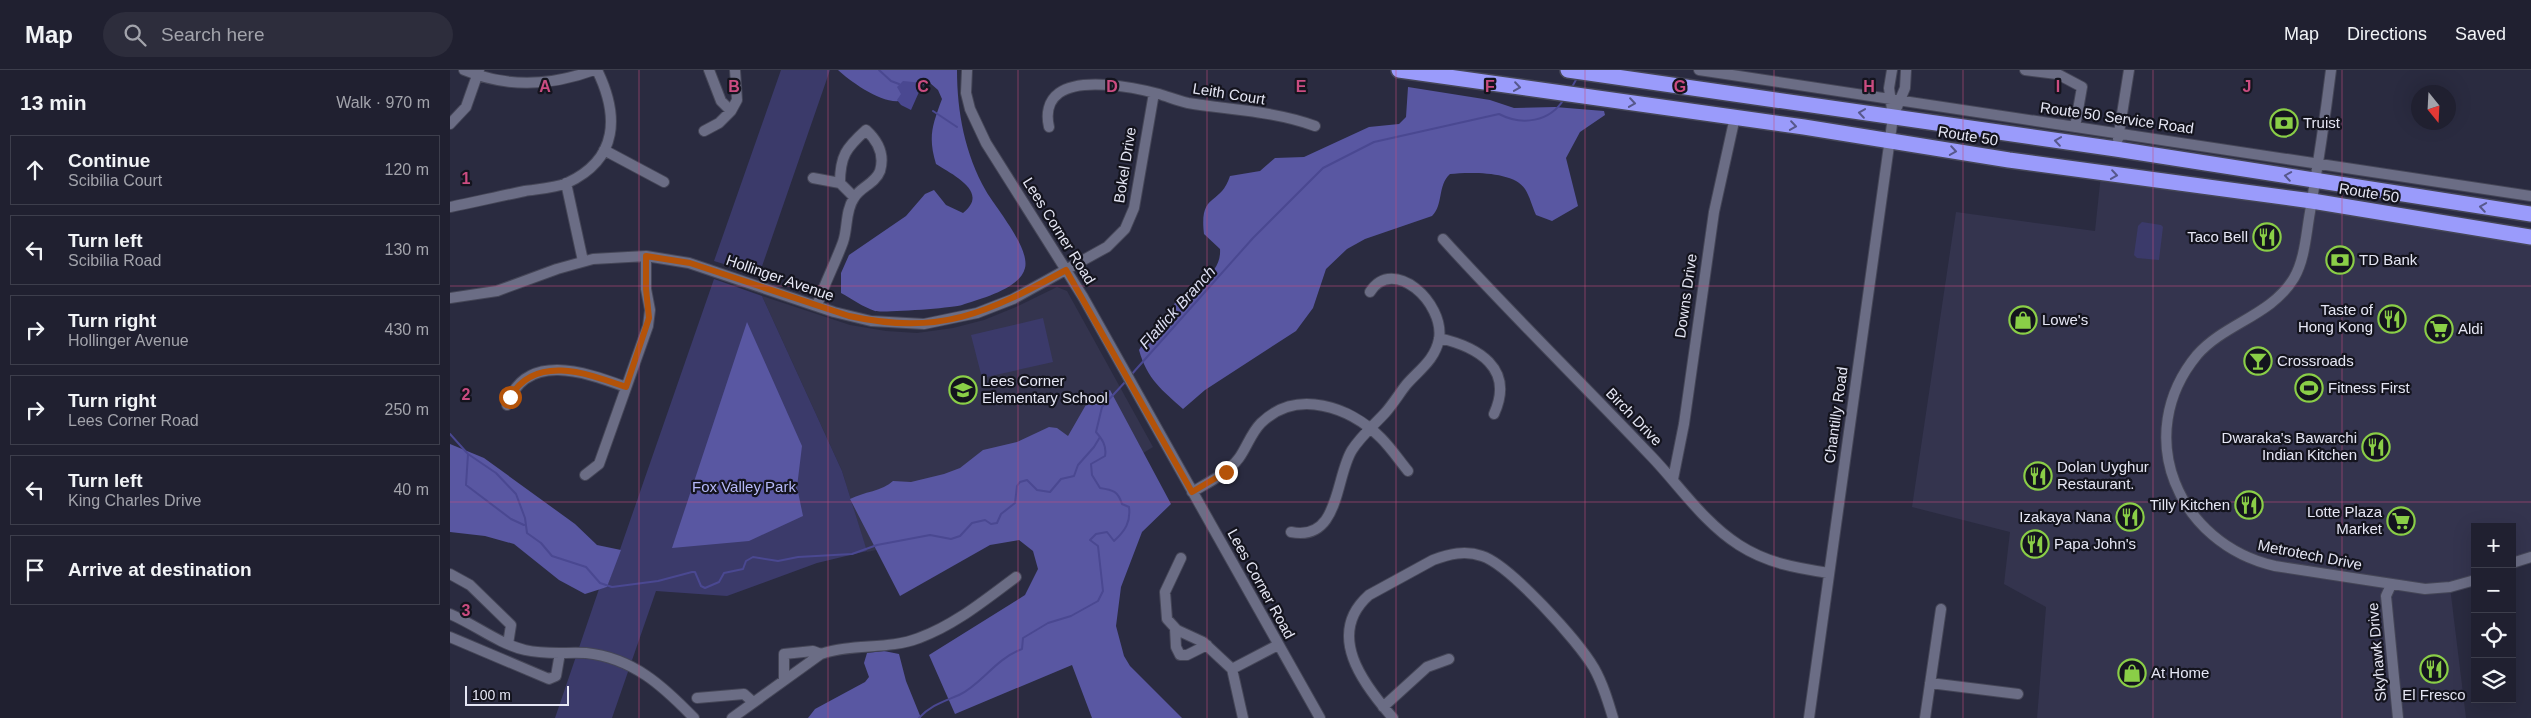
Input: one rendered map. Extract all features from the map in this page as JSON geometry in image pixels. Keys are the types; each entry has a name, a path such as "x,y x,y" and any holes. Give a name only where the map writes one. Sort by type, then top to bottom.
{"highway":[{"name":"Route 50","path":"1399,70 1463,74 1546,91 1734,117 2018,162 2312,201 2531,237"},
{"name":"Route 50","path":"1568,70 2116,149 2531,214"}],"street":[{"path":"450,207 566,183 591,166 604,150 612,120 611,105 596,70 527,84 493,80 478,73 464,70"},
{"path":"709,70 721,101 732,111"},
{"path":"704,131 719,123 732,111 737,100 734,70"},
{"name":"Lees Corner Road","path":"967,70 966,93 972,116 998,165 1066,270 1320,718"},
{"name":"Route 50 Service Road","path":"1699,70 2119,134 2318,162 2531,196"},
{"name":"Chantilly Road","path":"1892,70 1889,88 1895,100"},
{"name":"Chantilly Road","path":"1809,718 1888,141 1895,100 1905,88 1906,70"},
{"path":"2025,70 2054,72 2082,87 2075,126"},
{"path":"2116,149 2129,70"},
{"name":"Metrotech Drive","path":"2331,70 2312,201 2303,251 2294,278 2268,306 2229,328 2209,343 2195,358 2181,379 2169,418 2169,461 2178,492 2190,512 2212,537 2231,550 2252,560 2275,566 2391,585 2434,589 2458,586 2471,581"},
{"path":"450,124 466,107 478,73"},
{"name":"Leith Court","path":"1049,127 1047,113 1053,99 1073,85 1092,83 1154,92 1186,102 1290,118 1315,126"},
{"name":"Bokel Drive","path":"1066,270 1106,247 1128,224 1134,208 1154,92"},
{"name":"Downs Drive","path":"1673,479 1684,424 1714,212 1728,153 1734,117"},
{"path":"817,306 843,240 848,214 854,197 868,187 880,172 882,158 878,141 866,130 845,151 840,166 840,183"},
{"path":"604,150 664,182"},
{"path":"813,178 840,183 854,197"},
{"path":"566,183 583,262"},
{"name":"Birch Drive","path":"1443,239 1673,479 1710,521 1737,544 1779,564 1829,573"},
{"path":"585,475 599,464 649,318 646,289 646,256"},
{"name":"Hollinger Avenue","path":"450,298 497,291 583,262 614,257 646,256 690,263 817,306 871,321 909,324 940,322 977,314 999,306 1066,270"},
{"path":"1291,532 1311,531 1325,520 1333,508 1346,461 1407,384 1427,365 1439,338 1435,312 1427,298 1418,290 1405,282 1388,280 1377,284 1370,292"},
{"path":"1439,338 1467,345 1489,362 1500,390 1494,414"},
{"path":"507,405 518,385 536,374 549,371 581,371 626,387"},
{"path":"1192,492 1231,467 1259,425 1276,412 1290,406 1310,404 1330,407 1370,429 1381,438 1408,471"},
{"path":"1393,718 1371,691 1351,653 1348,635 1354,612 1369,595 1433,560 1448,555 1464,553 1480,555 1499,564 1569,635 1594,670 1613,718"},
{"path":"2516,563 2531,557"},
{"path":"1181,558 1165,592 1167,619 1175,628 1206,645 1232,669 1243,718"},
{"path":"450,574 470,585 511,625 508,644"},
{"path":"732,718 821,654 837,649 919,638 970,611 1016,576"},
{"name":"Skyhawk Drive","path":"2391,585 2386,596 2398,718"},
{"path":"1926,718 1941,609"},
{"path":"450,614 508,644 528,650 598,655 635,668 656,682 694,718"},
{"path":"1175,628 1176,647 1180,654 1187,656 1206,645"},
{"path":"450,636 549,678 556,676 558,672 560,653"},
{"path":"1232,669 1278,645"},
{"path":"784,679 784,654 813,651 821,654"},
{"path":"1383,707 1427,666 1449,659"},
{"path":"1930,682 2018,694"},
{"path":"697,698 744,694 753,702"}],"shaded area":[{"path":"903,81 923,83 911,110 901,105 897,100 901,94 897,87"},
{"path":"2101,174 2531,237 2531,558 2516,564 2516,523 2471,523 2471,579 2450,587 2466,718 2037,718 2046,607 2004,584 2010,532 1912,507 1956,212 2095,231"},
{"name":"Lees Corner Elementary School","path":"1057,287 1067,291 1153,447 1024,527 917,541 867,552 842,471 762,296 850,325 886,331 917,333 953,328 984,320"}],"green space":[{"path":"781,70 830,70 759,275 714,261"},
{"path":"838,70 957,70 961,117 973,162 986,191 1017,239 1025,260 1025,268 1016,282 989,296 962,305 918,310 875,311 841,293 841,273 849,255 906,216 925,194 934,190 946,205 963,213 973,198 971,191 966,185 936,164 932,146 932,131 942,99 938,90 930,83 919,88 906,99 890,100 870,93"},
{"path":"1408,87 1490,100 1514,108 1555,107 1604,111 1605,115 1580,132 1566,158 1578,206 1552,221 1536,215 1525,189 1511,179 1490,174 1450,174 1443,184 1438,206 1432,216 1365,239 1347,249 1326,269 1313,308 1296,331 1205,390 1183,409 1156,383 1146,369 1139,350 1175,303 1211,274 1216,267 1220,249 1204,234 1203,220 1207,205 1226,186 1230,176 1260,171 1275,158 1304,157 1369,127 1399,124 1406,117"},
{"path":"2142,222 2163,227 2159,260 2137,258 2134,255 2138,226"},
{"name":"Fox Valley Park","path":"714,279 762,296 842,471 867,551 817,563 727,596 656,591 612,718 555,718 599,589 607,587"},
{"path":"1043,318 1053,362 982,378 971,335"},
{"path":"747,322 802,446 797,487 803,516 749,541 672,548"},
{"path":"1110,390 1171,504 1142,532 1121,587 1116,626 1124,656 1130,666 1182,718 1092,718 1072,665 955,714 929,655 1025,595 1038,569 1033,551 1019,540 990,545 900,596 850,499 884,487 893,481 911,482 944,474 960,468 983,450 1017,442 1049,427 1057,428 1068,436 1091,396"},
{"path":"450,444 484,458 575,524 597,545 621,550 607,587 585,594 559,580 514,544 485,536 450,532"},
{"path":"884,651 899,654 906,681 921,718 808,718 815,709 865,682 869,677 864,663 867,653"}],"waterway":[{"path":"879,70 891,81 899,84"},
{"name":"Flatlick Branch","path":"1572,87 1577,78"},
{"name":"Flatlick Branch","path":"1131,375 1253,238 1323,168 1374,142 1499,114 1517,120 1535,120 1551,113 1564,99"},
{"path":"933,111 957,127"},
{"name":"Flatlick Branch","path":"919,718 933,707 967,691 996,665 1012,653 1022,649 1023,638 1048,623 1071,616 1098,601 1103,591 1098,546 1090,540 1096,534 1107,532 1114,541 1126,526 1129,517 1129,507 1122,504 1117,494 1100,488 1092,475 1091,464 1105,456 1104,443 1096,432 1102,407 1126,381"},
{"path":"450,434 468,454 496,473 516,494 525,518 527,533 541,543 552,556 586,567 600,583 612,587 658,581 695,572 701,586 705,588 719,582 724,573 743,569 746,561 753,557 778,561 798,557 852,554 877,545 930,535 951,539 960,536 972,523 985,520 991,524 997,523 1001,514 1015,503 1017,486 1020,482 1027,480 1037,490 1050,492 1061,479 1074,476 1078,465 1100,437"},
{"path":"468,454 466,485 511,519 524,525"}],"place":[{"name":"Truist","path":"2284,123"},
{"name":"Taco Bell","path":"2267,237"},
{"name":"TD Bank","path":"2340,260"},
{"name":"Taste of Hong Kong","path":"2392,319"},
{"name":"Lowe's","path":"2023,320"},
{"name":"Aldi","path":"2439,329"},
{"name":"Crossroads","path":"2258,361"},
{"name":"Fitness First","path":"2309,388"},
{"name":"Lees Corner Elementary School","path":"963,390"},
{"name":"Dwaraka's Bawarchi Indian Kitchen","path":"2376,447"},
{"name":"Dolan Uyghur Restaurant.","path":"2038,476"},
{"name":"Tilly Kitchen","path":"2249,505"},
{"name":"Izakaya Nana","path":"2130,517"},
{"name":"Lotte Plaza Market","path":"2401,521"},
{"name":"Papa John's","path":"2035,544"},
{"name":"El Fresco","path":"2434,669"},
{"name":"At Home","path":"2132,673"}],"route":[{"path":"510,397 518,385 536,374 549,371 581,371 626,387 648,326 650,310 646,289 646,256 690,263 849,316 871,321 909,324 940,322 977,314 999,306 1066,270 1192,492 1226,472"}]}
